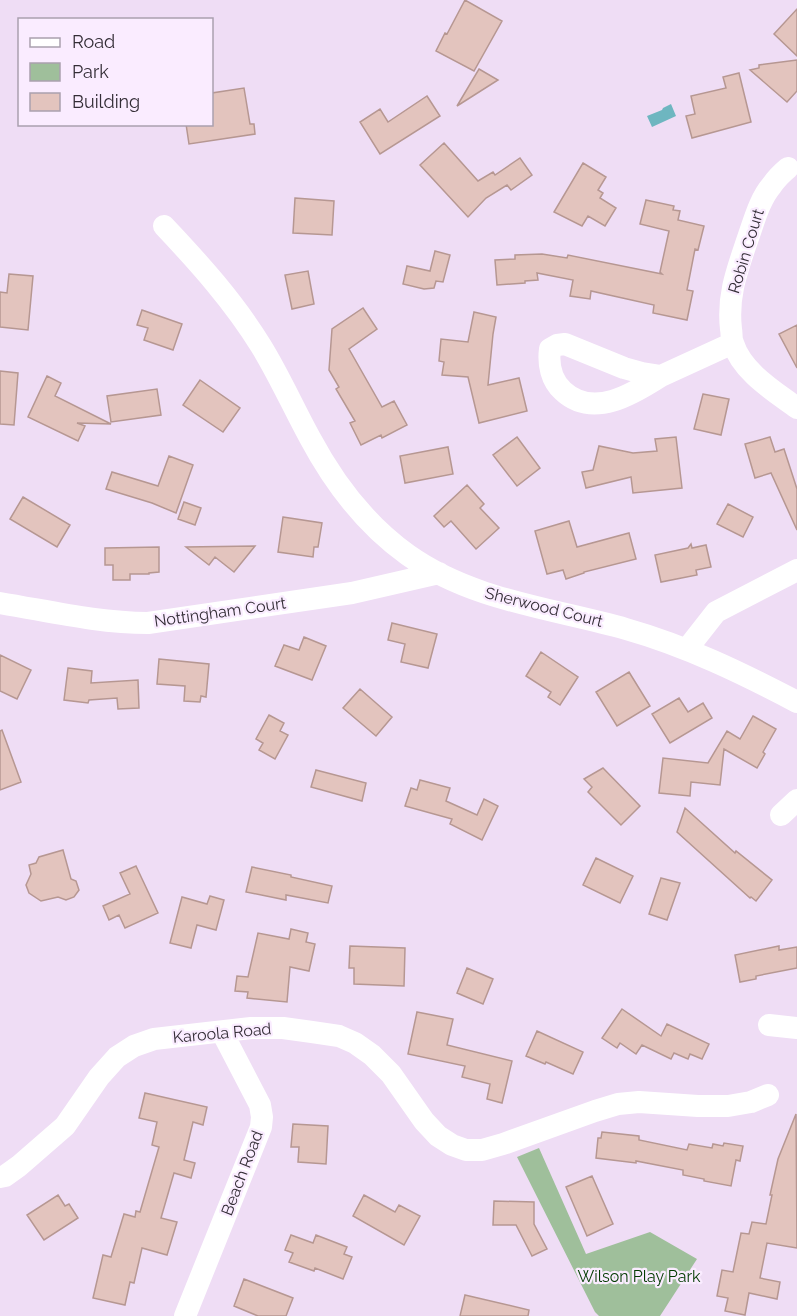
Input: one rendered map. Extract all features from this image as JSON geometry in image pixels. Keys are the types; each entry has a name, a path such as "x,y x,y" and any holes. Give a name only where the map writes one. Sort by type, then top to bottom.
{"street":[{"name":"Robin Court","path":"788,168 771,185 758,207 736,273 729,313 733,343 750,371 797,408"},
{"name":"Sherwood Court","path":"164,226 234,306 274,369 329,470 359,511 408,555 463,585 502,599 582,617 687,649 797,702"},
{"path":"661,376 733,343"},
{"path":"687,649 716,612 797,570"},
{"name":"Nottingham Court","path":"0,603 100,620 148,623 352,593 439,573"},
{"path":"769,1025 797,1028"},
{"name":"Karoola Road","path":"0,1177 19,1166 65,1126 99,1077 117,1057 134,1046 154,1039 251,1028 283,1028 339,1036 355,1043 372,1055 391,1074 424,1121 438,1136 466,1150 482,1150 502,1144 618,1104 639,1102 728,1106 751,1102 768,1095"},
{"name":"Beach Road","path":"185,1316 261,1128 260,1105 222,1032"}],"green space":[{"name":"Wilson Play Park","path":"539,1148 586,1254 650,1232 697,1259 660,1316 599,1316 595,1312 517,1157"}],"water":[{"path":"671,104 676,116 652,127 647,116"}],"building":[{"path":"465,0 502,21 474,71 436,51"},
{"path":"797,9 797,56 774,34"},
{"path":"797,60 797,91 787,102 750,70 759,68 759,65"},
{"path":"479,69 498,80 457,106"},
{"path":"739,73 751,122 692,138 686,116 695,114 691,96 726,88 723,77"},
{"path":"244,88 250,124 254,124 255,134 189,144 186,126 213,126 213,93"},
{"path":"427,96 440,116 380,154 360,122 380,109 388,122"},
{"path":"444,143 478,181 493,172 495,175 520,158 532,175 511,190 507,185 486,198 468,217 420,165"},
{"path":"583,163 606,177 598,190 603,193 600,198 616,208 605,226 588,216 582,226 554,212"},
{"path":"295,198 334,201 332,235 293,233"},
{"path":"646,200 674,206 673,210 680,211 678,220 704,226 698,250 695,249 687,290 693,291 687,320 653,313 654,305 591,291 590,299 570,296 573,280 537,273 538,280 497,285 495,260 515,259 515,255 542,254 567,258 568,255 662,274 660,272 669,231 640,224"},
{"path":"435,251 450,255 443,282 436,281 434,288 424,289 403,284 407,266 430,271"},
{"path":"308,271 314,304 292,309 285,275"},
{"path":"9,274 33,276 28,330 0,327 0,292 7,293"},
{"path":"363,308 377,329 349,349 382,407 394,401 407,425 382,438 381,435 361,445 350,423 355,421 336,389 339,387 329,370 332,329"},
{"path":"142,310 182,324 173,350 144,340 148,328 137,325"},
{"path":"474,312 496,317 488,385 519,378 527,411 479,423 468,377 442,375 444,362 439,361 441,339 468,342"},
{"path":"797,325 797,368 779,334"},
{"path":"0,371 18,373 14,425 0,424"},
{"path":"47,376 61,383 55,396 111,424 77,423 85,426 78,441 28,417"},
{"path":"200,380 240,408 223,432 183,405"},
{"path":"157,389 161,415 111,422 107,396"},
{"path":"703,394 729,399 721,435 694,429"},
{"path":"517,437 540,468 517,486 493,455"},
{"path":"676,437 682,488 633,493 631,477 586,488 582,472 593,470 599,446 633,453 657,451 655,439"},
{"path":"770,437 775,452 784,449 797,489 797,530 771,473 755,478 745,444"},
{"path":"448,447 453,474 405,483 400,456"},
{"path":"169,456 193,465 176,513 106,489 112,472 158,486"},
{"path":"467,485 484,504 480,508 499,528 476,549 451,521 444,527 434,516"},
{"path":"23,497 70,525 57,547 10,519"},
{"path":"184,502 201,508 195,525 178,519"},
{"path":"728,504 753,517 743,537 717,524"},
{"path":"283,517 322,523 318,547 314,547 313,557 278,552"},
{"path":"569,521 577,547 629,533 636,559 566,579 563,570 547,574 535,531"},
{"path":"691,544 692,548 706,545 711,567 696,570 697,575 661,582 655,555 688,548"},
{"path":"255,546 234,572 215,557 209,565 186,547"},
{"path":"159,547 159,572 130,574 130,580 113,580 113,565 105,565 105,548"},
{"path":"392,623 437,634 428,668 401,662 405,644 388,640"},
{"path":"304,637 326,646 312,680 275,666 284,645 299,650"},
{"path":"541,652 578,677 560,705 548,697 551,692 526,676"},
{"path":"0,655 31,670 17,699 0,691"},
{"path":"159,659 209,664 206,697 201,696 200,702 184,701 185,686 157,684"},
{"path":"68,668 92,671 91,683 138,680 139,708 118,709 117,698 89,700 88,703 64,700"},
{"path":"629,672 650,706 617,726 596,692"},
{"path":"360,689 392,717 376,736 343,708"},
{"path":"679,698 688,712 703,703 712,718 670,743 652,714"},
{"path":"269,715 284,723 280,731 288,735 275,759 259,750 263,743 256,739"},
{"path":"753,716 776,729 757,768 724,749 720,785 691,782 690,796 659,793 663,758 708,763 727,731 740,739"},
{"path":"2,730 21,782 0,790 0,731"},
{"path":"603,768 640,806 621,825 588,792 592,787 584,779"},
{"path":"316,770 366,783 362,801 311,787"},
{"path":"420,780 450,788 446,801 477,815 484,799 498,806 482,840 450,824 452,819 405,806 411,788 417,790"},
{"path":"685,808 735,853 736,851 772,880 756,901 677,832"},
{"path":"63,850 71,879 76,881 79,890 74,897 66,900 58,897 41,901 29,893 26,885 31,874 29,865 36,863 39,857"},
{"path":"596,858 633,876 620,903 583,885"},
{"path":"136,866 158,913 125,928 119,915 109,920 103,906 130,894 120,873"},
{"path":"252,867 332,886 328,903 286,895 286,900 246,892"},
{"path":"661,878 680,883 667,920 649,914"},
{"path":"210,896 224,900 216,930 197,925 191,948 170,943 182,897 207,904"},
{"path":"291,929 308,933 306,942 315,944 309,971 290,967 287,1002 247,998 248,992 235,991 237,976 248,977 258,933 289,939"},
{"path":"350,946 405,948 404,986 354,984 354,968 349,968"},
{"path":"779,946 779,950 797,947 797,968 756,976 756,979 740,982 735,955"},
{"path":"467,968 493,979 483,1004 457,993"},
{"path":"622,1009 661,1036 667,1024 709,1044 702,1059 690,1054 688,1059 674,1053 671,1059 642,1045 636,1054 620,1043 617,1048 602,1038"},
{"path":"417,1012 453,1019 447,1045 512,1061 502,1103 487,1099 490,1084 462,1077 465,1066 408,1054"},
{"path":"537,1031 583,1052 573,1074 526,1056"},
{"path":"145,1093 207,1107 203,1125 193,1122 184,1160 195,1163 191,1178 174,1173 161,1218 177,1222 167,1255 142,1248 134,1283 130,1282 125,1305 93,1298 103,1255 111,1257 124,1214 135,1217 136,1211 140,1212 159,1147 152,1145 157,1122 139,1118"},
{"path":"796,1114 797,1248 767,1243 760,1278 780,1282 777,1299 749,1293 745,1315 725,1311 728,1298 717,1296 722,1270 733,1272 741,1233 749,1234 752,1222 766,1224 778,1159"},
{"path":"293,1124 328,1126 326,1164 298,1162 299,1147 291,1147"},
{"path":"602,1132 639,1136 639,1140 687,1150 689,1144 712,1148 713,1144 723,1146 724,1143 743,1146 740,1161 736,1160 731,1186 683,1175 683,1170 636,1161 636,1163 596,1158 598,1138 601,1138"},
{"path":"592,1176 613,1224 587,1236 566,1187"},
{"path":"58,1195 65,1206 69,1204 78,1218 44,1240 27,1215"},
{"path":"364,1195 395,1212 399,1205 420,1216 404,1245 353,1216"},
{"path":"494,1201 534,1202 534,1224 547,1249 532,1256 516,1225 493,1225"},
{"path":"291,1235 313,1243 316,1235 347,1247 344,1254 352,1257 343,1279 315,1268 314,1271 289,1262 293,1253 285,1250"},
{"path":"244,1279 293,1298 286,1316 258,1316 234,1306"},
{"path":"465,1295 529,1310 528,1316 460,1316"}]}
